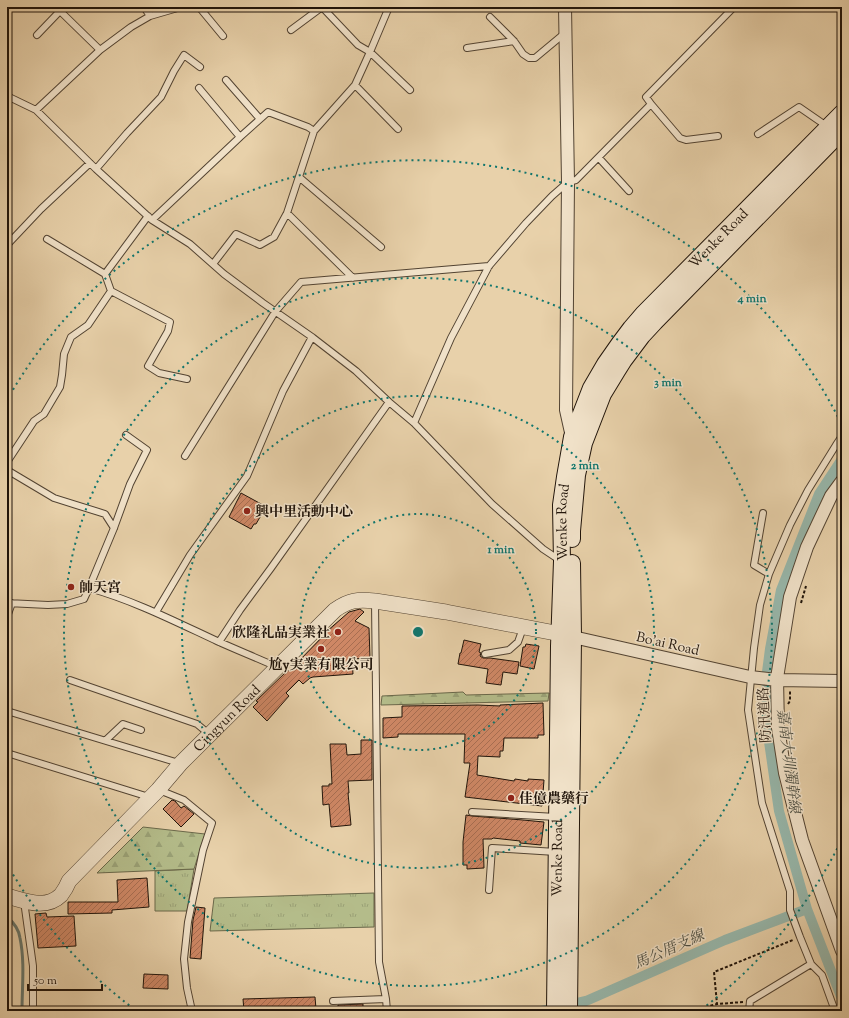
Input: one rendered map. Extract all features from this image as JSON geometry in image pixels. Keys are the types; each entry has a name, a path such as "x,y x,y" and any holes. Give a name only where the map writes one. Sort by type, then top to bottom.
{"main road":[{"name":"Wenke Road","path":"555,1011 562,989 567,565 561,505 565,477 578,440 591,388 605,364 643,314 743,223 836,131 842,112"},
{"name":"Wenke Road","path":"566,636 558,817 558,852 562,989 569,1011"}],"street":[{"path":"565,7 564,33 568,182 566,410 578,440"},
{"name":"防汛道路","path":"842,481 831,496 807,548 790,597 775,680 778,728 785,773 802,840 842,951"},
{"name":"Cingyun Road","path":"7,896 37,904 52,902 61,894 69,881 155,794 181,763 335,610 343,604 352,601 375,601 446,612 566,636"},
{"name":"Bo'ai Road","path":"566,636 754,678 775,680"},
{"path":"775,680 842,681"}],"lane":[{"path":"144,7 150,16"},
{"path":"36,110 100,50 131,27 150,16 181,7"},
{"path":"199,7 223,36"},
{"path":"292,30 322,7 358,45 370,52 410,90"},
{"path":"213,264 236,234 260,246 274,237 287,213 314,131 355,85 389,7"},
{"path":"718,136 686,140 680,138 646,98 734,7"},
{"path":"37,34 60,11 100,50"},
{"path":"490,17 514,41 523,54 528,58 535,58 564,33"},
{"path":"467,48 514,41"},
{"path":"96,168 161,97 184,55 200,67"},
{"path":"226,80 260,119"},
{"path":"355,85 398,129"},
{"path":"199,88 240,137"},
{"path":"7,96 36,110 90,163 150,218 190,244 230,278 275,312 312,337 356,371 414,423 492,504 543,548 567,565"},
{"path":"414,423 451,338 489,266 526,223 552,196 568,182 576,180 651,104"},
{"path":"758,134 799,107 836,131"},
{"path":"105,274 150,218 268,112 308,127 314,131"},
{"path":"599,158 629,191"},
{"path":"7,245 41,209 90,163"},
{"path":"299,177 381,247"},
{"path":"287,213 353,278"},
{"path":"47,239 105,274 111,291 170,322 168,331 148,366 159,373 187,380"},
{"path":"185,456 275,312 301,282 489,266"},
{"path":"7,462 34,422 44,414 60,387 64,354 71,337 88,324 111,291"},
{"path":"156,612 190,555 247,476 283,391 312,337"},
{"path":"219,642 240,610 389,402"},
{"path":"7,617 9,603 48,605 67,604 84,599 114,528 130,484 147,450 126,435"},
{"path":"835,1011 822,975 811,964 790,910 790,891 762,803 748,710 754,678 754,648 760,605 769,574 804,497 842,436"},
{"path":"7,470 54,498 105,514 114,528"},
{"path":"763,513 754,564 769,574"},
{"path":"89,588 114,595 156,612 219,642 277,667"},
{"path":"375,601 379,962 387,1011"},
{"path":"484,654 509,650 518,642 522,628"},
{"path":"70,680 197,724 210,734"},
{"path":"7,711 181,763"},
{"path":"106,740 123,724 141,730"},
{"path":"7,754 155,794 184,800 212,823 204,850 188,922 184,959 187,988 192,1011"},
{"path":"472,812 558,817"},
{"path":"490,890 492,848 558,852"},
{"path":"24,901 33,966 33,1011"},
{"path":"750,1011 750,1001 811,964"},
{"path":"332,1001 386,999"}],"path":[{"path":"800,605 807,585"},
{"path":"787,707 790,700 790,680"},
{"path":"717,1004 714,972 800,937"},
{"path":"691,1011 717,1004 750,1001"}],"green space":[{"path":"463,692 466,695 549,693 548,701 381,705 382,696"},
{"path":"143,827 205,834 194,869 97,873"},
{"path":"194,869 187,911 155,911 155,871"},
{"path":"374,893 374,927 210,931 214,898"}],"building":[{"name":"興中里活動中心","path":"241,493 263,505 260,510 263,512 256,524 254,524 251,529 229,517"},
{"path":"360,609 364,612 355,621 369,628 370,658 352,659 353,674 313,677 303,684 299,680 286,693 289,696 267,721 253,707 258,702 256,701 288,670 289,671 326,632 349,612"},
{"path":"464,640 481,644 479,652 481,653 480,656 483,658 519,662 517,674 503,672 501,685 486,683 488,669 458,664"},
{"path":"526,644 539,646 534,669 520,666 523,647 525,647"},
{"path":"543,703 544,735 538,735 538,738 504,738 503,751 500,751 500,757 478,756 477,775 514,781 515,779 528,781 528,779 544,780 542,806 465,797 470,763 464,763 465,734 398,734 398,737 383,738 383,718 402,717 402,706 500,706"},
{"path":"361,740 372,740 372,780 348,781 351,825 331,827 329,804 323,805 322,786 329,786 329,784 332,784 330,744 346,744 347,755 361,754"},
{"path":"172,800 175,801 181,808 184,806 194,814 181,827 163,809"},
{"path":"466,815 544,822 541,845 493,838 483,839 484,868 467,869 467,865 463,865 463,842"},
{"path":"147,878 149,907 112,910 112,913 68,914 68,902 118,902 117,880"},
{"path":"196,907 205,908 201,959 190,958 193,920"},
{"path":"46,913 47,917 74,916 76,946 38,948 35,914"},
{"path":"144,974 168,975 168,989 143,988"},
{"path":"315,997 316,1009 244,1011 243,999"},
{"path":"363,1004 363,1010 361,1011 338,1011 338,1005"}],"waterway":[{"name":"嘉南大圳濁幹線","path":"842,459 819,494 781,590 767,672 766,721 779,811 807,909 842,999"},
{"name":"馬公厝支線","path":"542,1011 586,1001 725,940 807,909"},
{"path":"7,917 17,929 22,947 22,1011"}],"place":[{"name":"興中里活動中心","path":"247,511"},
{"name":"帥天宮","path":"71,587"},
{"name":"欣隆礼品実業社","path":"338,632"},
{"name":"尬y実業有限公司","path":"321,649"},
{"name":"佳億農藥行","path":"511,798"}]}
